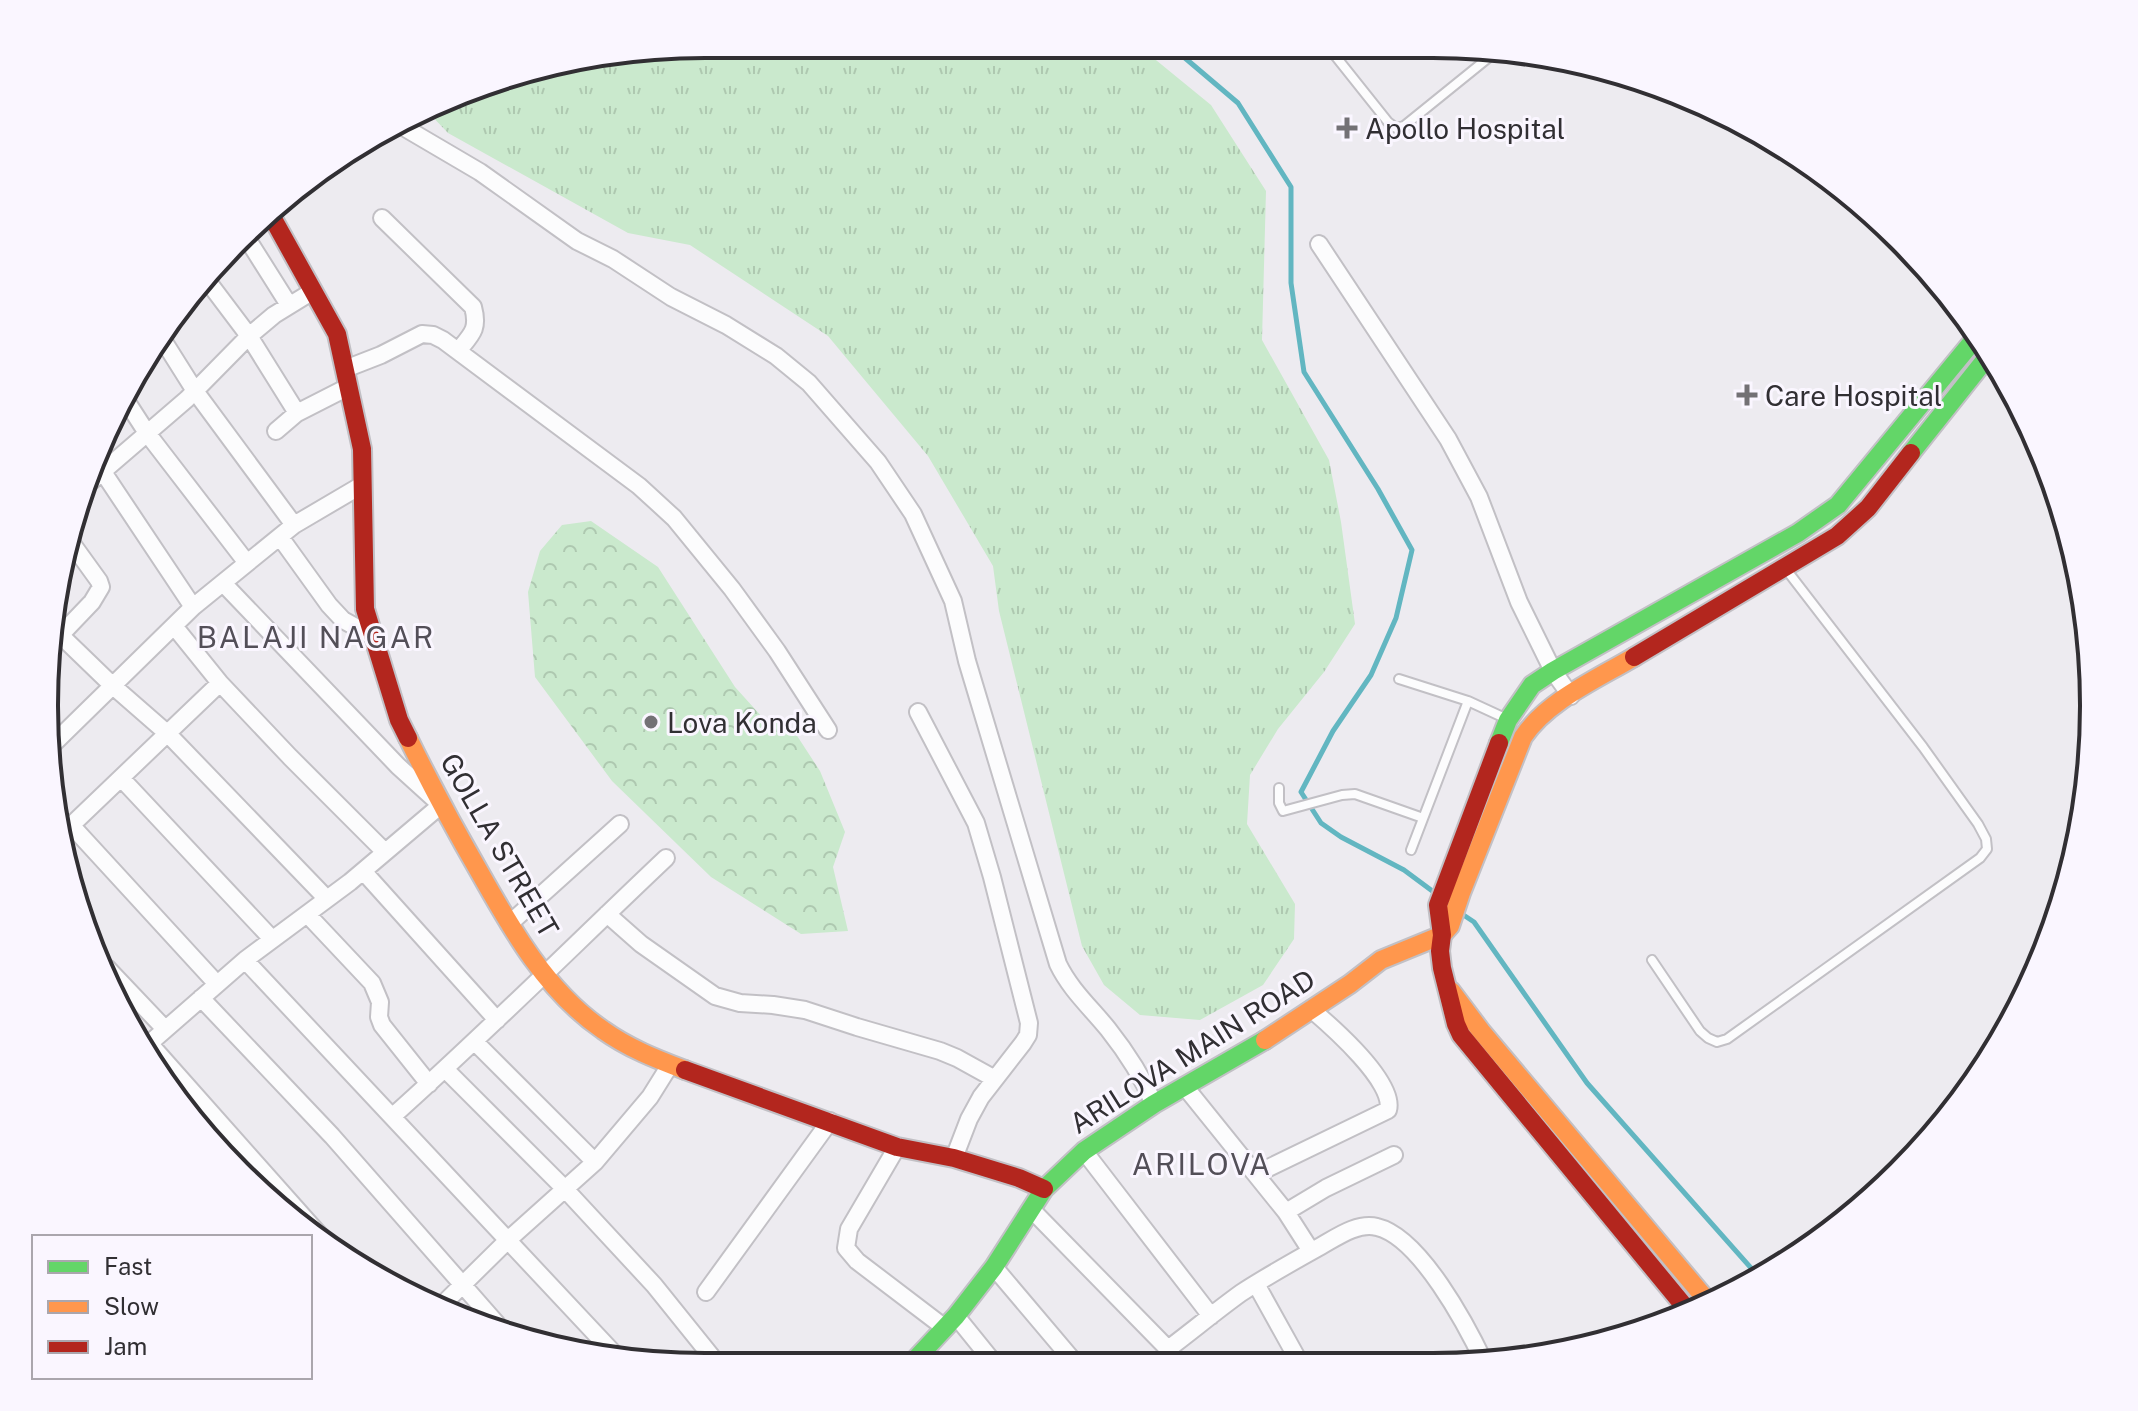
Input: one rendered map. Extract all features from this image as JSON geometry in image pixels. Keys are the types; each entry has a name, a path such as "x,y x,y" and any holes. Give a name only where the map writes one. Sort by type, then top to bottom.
{"street":[{"path":"409,130 480,172 577,241 613,259 671,297 726,325 776,356 809,383 878,462 913,514 953,601 990,745 1058,964 1066,980 1130,1057 1154,1104"},
{"path":"382,218 473,307 477,320 472,333 458,351"},
{"name":"GOLLA STREET","path":"275,223 337,334 362,449 365,609 399,720 441,805 509,924 544,974 572,1005 601,1029 670,1065 897,1147 954,1158 1044,1189"},
{"path":"1319,244 1448,439 1479,497 1519,602 1553,671 1571,696"},
{"path":"251,245 289,305"},
{"path":"212,287 249,336 297,413"},
{"path":"193,607 102,472 195,391 249,336 274,315 313,291"},
{"path":"276,431 381,355 422,334 433,335 639,486 674,518 732,589 828,730"},
{"path":"1682,1303 1461,1035 1452,1013 1442,968 1438,905 1508,720 1532,685 1798,533 1838,505 1970,345"},
{"path":"167,346 195,391 294,525"},
{"path":"1442,935 1450,926 1523,737 1531,725 1548,709 1837,536 1868,508 1982,364"},
{"path":"131,408 247,563"},
{"path":"59,738 193,607 294,525 362,485"},
{"path":"280,537 343,620 374,637"},
{"path":"63,626 92,602 101,587 77,550"},
{"path":"152,1041 245,960 363,871 441,805 398,766 223,583"},
{"path":"174,626 220,683 385,852"},
{"path":"62,636 168,734 327,899"},
{"path":"217,984 71,825 220,683"},
{"path":"918,712 976,823 1029,1023 1028,1035 981,1097 954,1158"},
{"path":"121,778 272,939"},
{"path":"509,924 620,824"},
{"path":"393,1116 475,1042 666,858"},
{"path":"363,871 497,1020"},
{"path":"307,914 372,983 380,1002 382,1025 429,1084"},
{"path":"607,914 651,953 715,996 740,1003 805,1010 940,1051 995,1079"},
{"name":"ARILOVA MAIN ROAD","path":"922,1353 951,1322 994,1267 1044,1189 1084,1151 1154,1104 1271,1037 1381,960 1442,935"},
{"path":"245,960 606,1345"},
{"path":"120,982 165,1029"},
{"path":"1447,985 1481,1031 1702,1294"},
{"path":"201,998 332,1136 490,1316"},
{"path":"1256,1174 1388,1110 1390,1103 1386,1094 1363,1058 1311,1009"},
{"path":"475,1042 595,1162"},
{"path":"448,1299 595,1162 650,1097 670,1065"},
{"path":"445,1069 565,1189 654,1285 709,1353"},
{"path":"180,1083 283,1196"},
{"path":"1186,1088 1286,1212 1311,1251"},
{"path":"706,1292 830,1121"},
{"path":"897,1147 849,1229 846,1248 857,1261 951,1322 984,1353"},
{"path":"1084,1151 1211,1316"},
{"path":"1286,1212 1326,1188 1394,1155"},
{"path":"1031,1209 1171,1353"},
{"path":"1168,1349 1256,1284 1311,1251 1355,1228 1374,1226 1392,1232 1415,1252 1446,1292 1478,1352"},
{"path":"994,1267 1067,1353"},
{"path":"1256,1284 1294,1353"}],"lane":[{"path":"1337,58 1396,128 1404,126 1485,60"},
{"path":"1652,960 1700,1031 1717,1042 1727,1039 1980,858 1987,849 1986,839 1978,824 1942,772 1785,567"},
{"path":"1399,679 1468,701 1508,720"},
{"path":"1411,850 1468,701"},
{"path":"1279,788 1283,811 1355,794 1423,818"}],"green space":[{"path":"1153,58 1211,105 1266,191 1262,340 1329,460 1355,624 1324,672 1278,729 1250,775 1247,824 1295,904 1294,939 1263,985 1200,1020 1140,1015 1104,985 1082,946 999,611 993,566 928,456 828,336 690,245 628,233 448,133 434,118 497,92 579,70 663,59"},
{"path":"591,521 658,567 735,687 763,718 790,725 820,771 845,832 833,867 848,931 801,934 711,877 612,781 535,677 528,592 540,551 562,525"}],"waterway":[{"path":"1185,58 1238,103 1291,187 1291,283 1304,372 1378,489 1412,550 1396,618 1371,675 1333,731 1301,792 1321,823 1404,870 1435,893"},
{"path":"1462,914 1474,922 1587,1083 1751,1268"}],"traffic: fast":[{"path":"1499,743 1508,720 1532,685 1798,533 1838,505 1970,345"},
{"path":"1911,453 1982,364"},
{"path":"921,1353 956,1316 994,1267 1044,1189 1084,1151 1154,1104 1265,1040"}],"traffic: slow":[{"path":"1265,1040 1381,960 1442,935 1450,926 1523,737 1545,712 1634,657"},
{"path":"408,738 492,895 548,979 583,1015 613,1036 642,1053 685,1070"},
{"path":"1451,991 1702,1294"}],"traffic: jam":[{"path":"275,223 337,334 362,449 365,609 399,720 408,738"},
{"path":"1634,657 1837,536 1868,508 1911,453"},
{"path":"1499,743 1438,905 1442,968 1456,1024 1461,1035 1682,1303"},
{"path":"685,1070 897,1147 954,1158 1044,1189"}],"place":[{"name":"Apollo Hospital","path":"1347,128"},
{"name":"Care Hospital","path":"1747,395"},
{"name":"Lova Konda","path":"651,722"}],"district":[{"name":"BALAJI NAGAR","path":"316,637"},
{"name":"ARILOVA","path":"1202,1164"}]}
